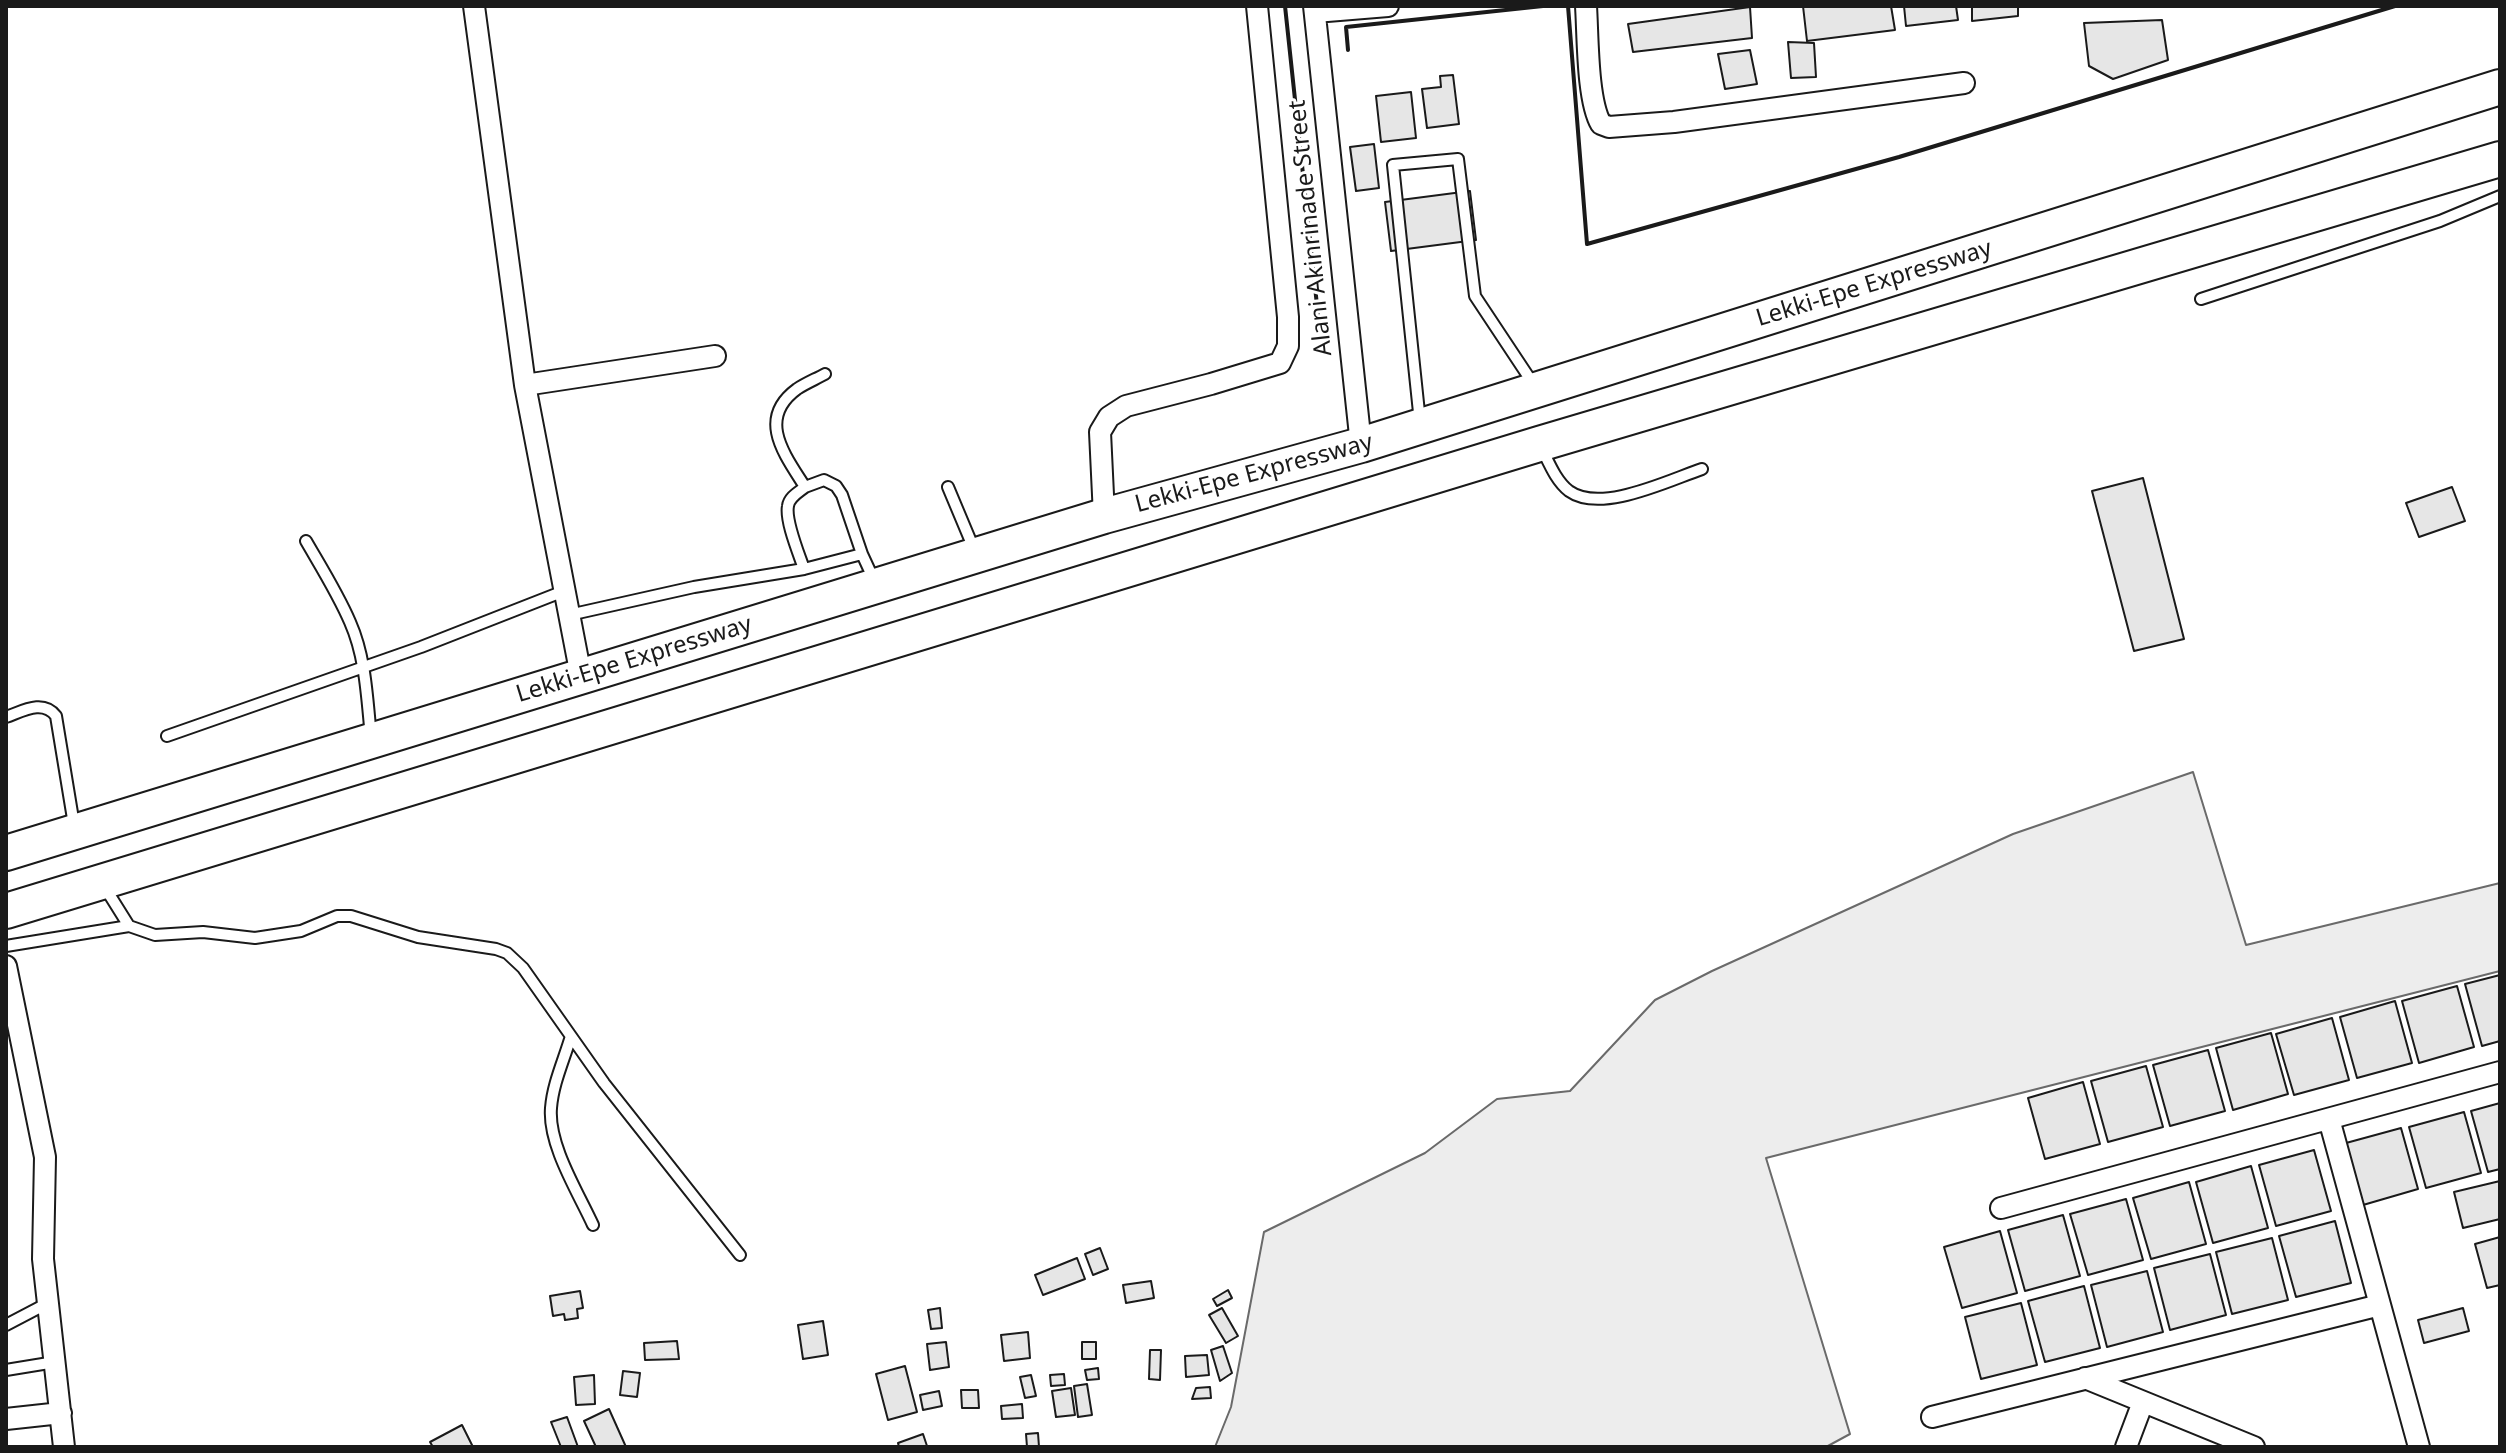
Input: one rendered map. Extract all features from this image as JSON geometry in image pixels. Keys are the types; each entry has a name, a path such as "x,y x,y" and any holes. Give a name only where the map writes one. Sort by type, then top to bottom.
{"highway":[{"name":"Lekki-Epe Expressway","path":"6,853 1104,516 1420,427 2500,87"},
{"name":"Lekki-Epe Expressway","path":"6,911 1539,444 2500,159"}],"street":[{"path":"474,6 525,385 581,676"},
{"path":"1104,516 1100,432 1109,417 1126,406 1280,363 1288,346 1288,317 1257,6"},
{"path":"1314,9 1388,6"},
{"path":"1586,6 1597,118 1609,127 1674,122 1964,83"},
{"name":"Alani Akinrinade Street","path":"1314,9 1361,445"},
{"path":"525,385 715,356"},
{"path":"6,966 45,1157 43,1259 64,1447"},
{"path":"2001,1208 2500,1072"},
{"path":"2329,1119 2419,1447"},
{"path":"1932,1417 2380,1305"},
{"path":"2085,1378 2254,1447"},
{"path":"2126,1447 2143,1402"},
{"path":"6,1419 61,1413"}],"lane":[{"path":"1420,427 1393,165 1458,159 1475,296 1537,390"},
{"path":"2201,299 2440,221 2500,196"},
{"path":"805,487 780,447 776,417 796,390 825,374"},
{"path":"1539,444 1559,481 1571,493 1595,500 1628,495 1702,469"},
{"path":"804,569 787,506 792,497 805,487 824,480 836,486 842,495 876,585"},
{"path":"948,487 976,555"},
{"path":"306,541 350,623 363,667 372,740"},
{"path":"569,615 694,587 804,569 862,554"},
{"path":"167,736 363,667 564,591"},
{"path":"6,717 41,706 50,708 56,716 76,832"},
{"path":"102,880 129,926"},
{"path":"6,946 129,926 155,935 203,932 255,938 301,931 337,916 351,916 418,937 507,953 523,968 604,1083 740,1255"},
{"path":"571,1036 556,1081 551,1112 555,1143 593,1225"},
{"path":"6,1325 48,1303"},
{"path":"6,1370 55,1362"}],"shaded area":[{"path":"2193,772 2246,945 2500,883 2500,971 1766,1158 1850,1434 1826,1447 1215,1447 1231,1407 1264,1232 1425,1153 1497,1099 1570,1091 1655,1000 1712,971 2013,834"}],"building":[{"path":"1803,6 1891,6 1895,30 1807,41"},
{"path":"1904,6 1956,6 1958,20 1906,26"},
{"path":"1972,6 2018,6 2018,16 1972,21"},
{"path":"1750,7 1752,38 1633,52 1628,24"},
{"path":"2162,20 2168,60 2113,79 2089,66 2084,23"},
{"path":"1788,42 1814,43 1816,77 1791,78"},
{"path":"1750,50 1757,84 1725,89 1718,54"},
{"path":"1453,75 1459,124 1427,128 1422,89 1441,87 1440,76"},
{"path":"1411,92 1416,138 1381,142 1376,96"},
{"path":"1374,144 1379,188 1356,191 1350,147"},
{"path":"1470,191 1476,240 1391,251 1385,202"},
{"path":"2143,478 2184,639 2134,651 2092,491"},
{"path":"2452,487 2465,521 2419,537 2406,503"},
{"path":"2500,975 2500,1041 2482,1046 2465,984"},
{"path":"2457,986 2474,1047 2419,1063 2402,1001"},
{"path":"2395,1001 2412,1063 2357,1078 2340,1017"},
{"path":"2332,1018 2349,1080 2294,1095 2276,1034"},
{"path":"2271,1033 2288,1094 2233,1110 2216,1048"},
{"path":"2208,1050 2225,1111 2170,1126 2153,1065"},
{"path":"2146,1066 2163,1127 2108,1142 2091,1081"},
{"path":"2083,1082 2100,1144 2045,1159 2028,1098"},
{"path":"2500,1103 2500,1169 2488,1172 2471,1111"},
{"path":"2464,1112 2481,1173 2426,1188 2409,1127"},
{"path":"2401,1128 2418,1189 2363,1205 2346,1143"},
{"path":"2314,1150 2331,1211 2276,1226 2259,1165"},
{"path":"2251,1166 2268,1228 2213,1243 2196,1182"},
{"path":"2500,1181 2500,1219 2463,1228 2454,1192"},
{"path":"2189,1182 2206,1244 2151,1259 2133,1198"},
{"path":"2126,1199 2143,1260 2088,1275 2070,1214"},
{"path":"2063,1215 2080,1276 2025,1291 2008,1230"},
{"path":"2335,1221 2351,1283 2296,1297 2279,1236"},
{"path":"2000,1231 2017,1293 1962,1308 1944,1247"},
{"path":"2500,1237 2500,1285 2487,1288 2475,1244"},
{"path":"2272,1238 2288,1300 2232,1314 2216,1252"},
{"path":"1100,1248 1108,1269 1093,1275 1085,1254"},
{"path":"2210,1254 2226,1315 2170,1330 2154,1268"},
{"path":"1077,1258 1085,1279 1043,1295 1035,1275"},
{"path":"2147,1271 2163,1332 2107,1347 2091,1285"},
{"path":"1151,1281 1154,1298 1126,1303 1123,1285"},
{"path":"2084,1286 2100,1348 2045,1362 2028,1301"},
{"path":"1228,1290 1232,1298 1217,1306 1213,1299"},
{"path":"580,1291 583,1308 577,1309 578,1318 565,1320 564,1314 553,1316 550,1296"},
{"path":"2021,1303 2037,1365 1981,1379 1965,1317"},
{"path":"940,1308 942,1328 931,1329 928,1310"},
{"path":"1222,1308 1238,1336 1226,1343 1209,1315"},
{"path":"2463,1308 2469,1331 2424,1343 2418,1320"},
{"path":"823,1321 828,1355 803,1359 798,1325"},
{"path":"1028,1332 1030,1358 1004,1361 1001,1335"},
{"path":"677,1341 679,1359 645,1360 644,1343"},
{"path":"946,1342 949,1367 930,1370 927,1344"},
{"path":"1082,1342 1096,1342 1096,1359 1082,1359"},
{"path":"1223,1346 1232,1373 1220,1381 1211,1350"},
{"path":"1150,1350 1161,1350 1160,1380 1149,1379"},
{"path":"1207,1355 1209,1375 1186,1377 1185,1356"},
{"path":"905,1366 917,1412 888,1420 876,1374"},
{"path":"1098,1368 1099,1379 1087,1380 1085,1370"},
{"path":"623,1371 640,1373 637,1397 620,1395"},
{"path":"1064,1374 1065,1385 1051,1386 1050,1375"},
{"path":"594,1375 595,1404 576,1405 574,1377"},
{"path":"1031,1375 1036,1396 1025,1398 1020,1377"},
{"path":"1087,1384 1092,1415 1078,1417 1074,1386"},
{"path":"1210,1387 1211,1398 1192,1399 1196,1388"},
{"path":"1071,1388 1075,1415 1056,1417 1052,1391"},
{"path":"961,1390 978,1390 979,1408 962,1408"},
{"path":"939,1391 942,1406 923,1410 920,1395"},
{"path":"1022,1404 1023,1418 1002,1419 1001,1406"},
{"path":"609,1409 626,1447 596,1447 584,1421"},
{"path":"567,1417 578,1447 561,1447 551,1422"},
{"path":"462,1425 473,1447 433,1447 430,1442"},
{"path":"1038,1433 1039,1447 1027,1447 1026,1434"},
{"path":"923,1434 927,1446 899,1447 898,1443"}],"wall":[{"path":"1285,6 1319,324"},
{"path":"1348,50 1346,27 1543,6"},
{"path":"1568,6 1587,244 1899,157 2395,6"}]}
